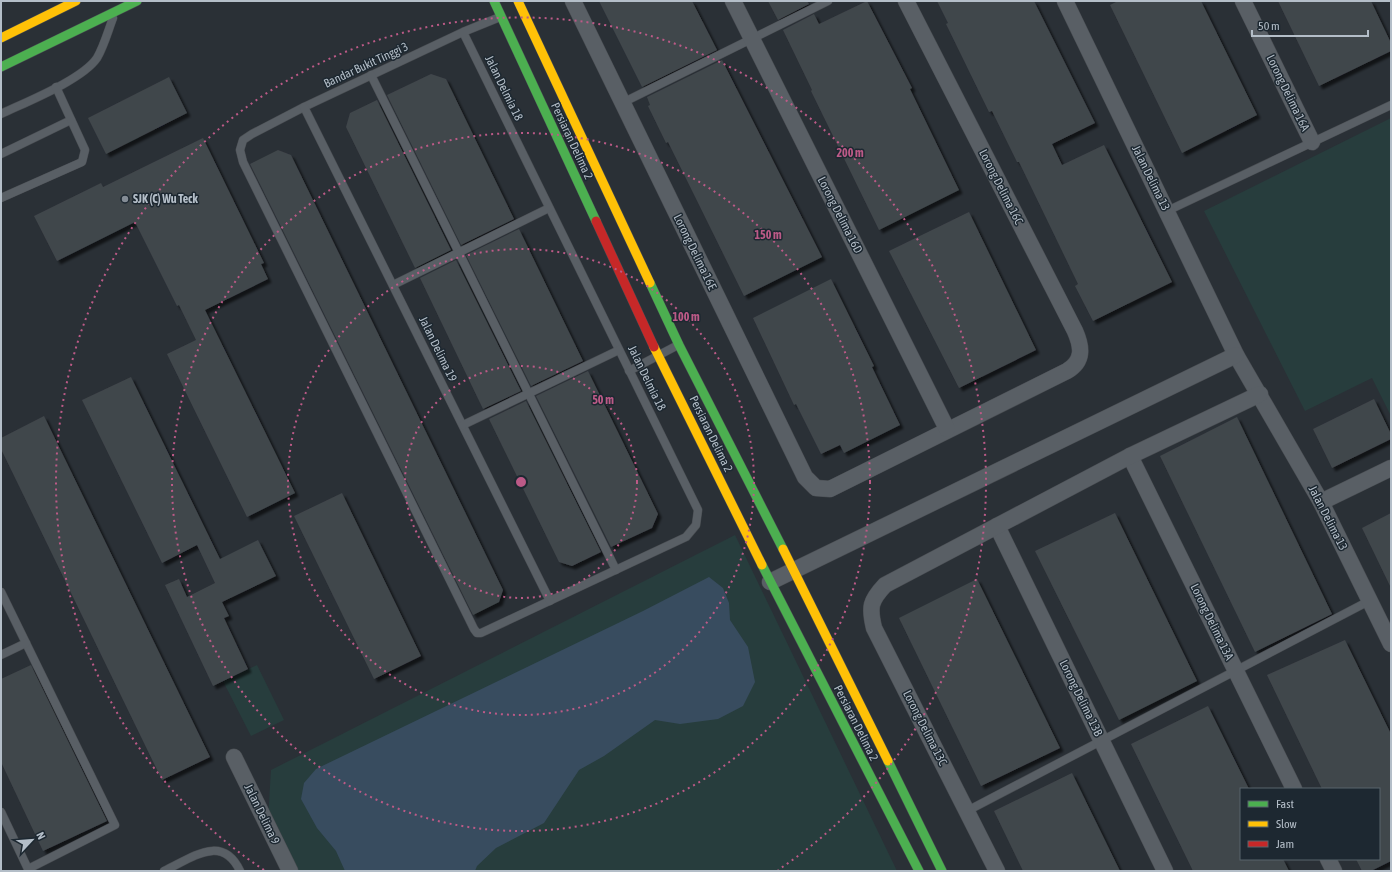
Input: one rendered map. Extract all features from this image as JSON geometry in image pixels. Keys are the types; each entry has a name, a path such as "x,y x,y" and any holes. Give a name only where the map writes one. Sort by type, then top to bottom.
{"street":[{"path":"1,38 76,1"},
{"path":"1,67 136,1"},
{"name":"Persiaran Delima 2","path":"494,1 658,354 770,582 919,871"},
{"name":"Persiaran Delima 2","path":"518,1 679,345 794,571 942,871"},
{"name":"Lorong Delima 16E","path":"573,1 805,477 816,488 830,489 948,429"},
{"name":"Lorong Delima 16D","path":"733,1 948,429"},
{"name":"Lorong Delima 16C","path":"906,1 1079,340 1080,357 1074,367 948,429"},
{"name":"Jalan Delima 13","path":"1065,1 1236,355 1260,394 1321,502 1391,644"},
{"name":"Lorong Delima 16A","path":"1243,1 1312,142"},
{"path":"1,30 22,28"},
{"path":"770,582 1236,355"},
{"path":"997,526 1130,456 1260,394"},
{"name":"Lorong Delima 13A","path":"1130,456 1294,788"},
{"path":"1321,502 1391,468"},
{"name":"Lorong Delima 13C","path":"997,526 885,585 875,595 870,612 874,628 997,871"},
{"name":"Lorong Delima 13B","path":"997,526 1165,871"},
{"name":"Jalan Delima 9","path":"234,757 290,871"},
{"path":"1328,860 1334,871"}],"lane":[{"path":"622,103 828,1"},
{"path":"1,114 56,87 81,72 96,58 116,11"},
{"name":"Bandar Bukit Tinggi 3","path":"486,632 477,633 474,629 243,162 240,150 243,140 304,107 463,32 501,17"},
{"name":"Jalan Delmia 18","path":"463,32 698,510 696,525 686,538 486,632"},
{"path":"371,75 616,570"},
{"path":"1,198 82,162 85,150 56,87"},
{"path":"1166,211 1391,105"},
{"name":"Jalan Delima 19","path":"304,107 550,602"},
{"path":"1,154 71,120"},
{"path":"393,286 549,208"},
{"path":"629,371 658,354 679,345"},
{"path":"463,425 619,350"},
{"path":"1,592 115,825 28,869 1,812"},
{"path":"967,812 1369,601"},
{"path":"1,655 26,643"},
{"path":"164,871 211,850 225,852 236,862 240,871"}],"green space":[{"path":"1391,118 1391,416 1372,378 1305,411 1204,211"},
{"path":"735,535 897,871 293,871 268,819 271,770"},
{"path":"257,665 284,720 251,736 223,681"}],"water":[{"path":"709,577 723,588 729,603 730,620 748,647 755,682 743,706 718,719 680,724 655,720 604,756 579,770 544,823 496,848 477,866 475,871 345,871 336,851 317,828 301,799 304,783 316,769 643,611"}],"building":[{"path":"599,1 692,1 717,50 642,87"},
{"path":"768,1 807,1 809,4 778,20"},
{"path":"867,1 912,88 910,89 959,190 879,230 783,30 814,14 819,24"},
{"path":"937,1 1034,1 1095,123 1052,144 1062,165 1104,145 1172,282 1093,321 1075,286 1078,284 1019,162 1017,162 992,111 989,112 946,24 948,23"},
{"path":"1118,1 1201,1 1257,115 1182,153 1110,5"},
{"path":"1278,1 1371,1 1391,43 1391,51 1319,86"},
{"path":"722,60 822,257 744,296 668,142 666,143 648,106 650,105 647,97"},
{"path":"431,74 446,79 514,219 461,245 387,95"},
{"path":"169,77 187,113 106,154 88,118"},
{"path":"377,100 451,250 415,268 346,127 350,113"},
{"path":"203,138 264,263 261,264 268,279 205,310 295,493 247,517 167,354 196,340 179,305 177,306 135,222 57,261 34,216 101,183 103,187"},
{"path":"278,150 291,155 503,590 499,602 473,615 250,164"},
{"path":"969,212 1036,350 959,388 889,251"},
{"path":"519,229 583,361 531,386 466,255"},
{"path":"456,260 521,391 483,409 420,278"},
{"path":"831,279 874,366 872,367 900,425 844,453 840,445 821,454 796,404 794,405 753,318"},
{"path":"588,371 658,514 652,528 611,547 536,396"},
{"path":"131,377 220,559 258,540 276,576 222,602 229,616 224,618 248,669 213,686 165,585 179,579 187,597 215,583 197,545 162,563 82,400"},
{"path":"1374,399 1391,434 1391,439 1332,468 1313,429"},
{"path":"526,401 601,552 572,566 559,562 489,419"},
{"path":"44,416 210,757 162,780 1,449 1,438"},
{"path":"1237,417 1332,614 1255,652 1160,456"},
{"path":"342,493 421,656 374,679 294,516"},
{"path":"1115,513 1197,681 1119,720 1035,551"},
{"path":"1391,513 1391,588 1362,528"},
{"path":"977,579 1060,748 981,786 899,618"},
{"path":"1345,640 1391,734 1391,861 1371,871 1362,871 1356,860 1380,860 1380,788 1322,788 1267,675"},
{"path":"31,665 107,821 43,851 1,762 1,679"},
{"path":"1208,706 1249,788 1240,788 1240,860 1284,860 1289,871 1193,871 1131,744"},
{"path":"1072,773 1120,871 1023,871 994,811"}],"traffic: fast":[{"path":"1,67 137,1"},
{"path":"494,1 596,221"},
{"path":"650,283 679,345 783,549"},
{"path":"762,565 919,871"},
{"path":"888,761 942,871"}],"traffic: slow":[{"path":"1,38 76,1"},
{"path":"518,1 650,283"},
{"path":"654,347 762,565"},
{"path":"783,549 888,761"}],"traffic: jam":[{"path":"596,221 654,347"}],"place":[{"name":"SJK (C) Wu Teck","path":"125,199"}]}
